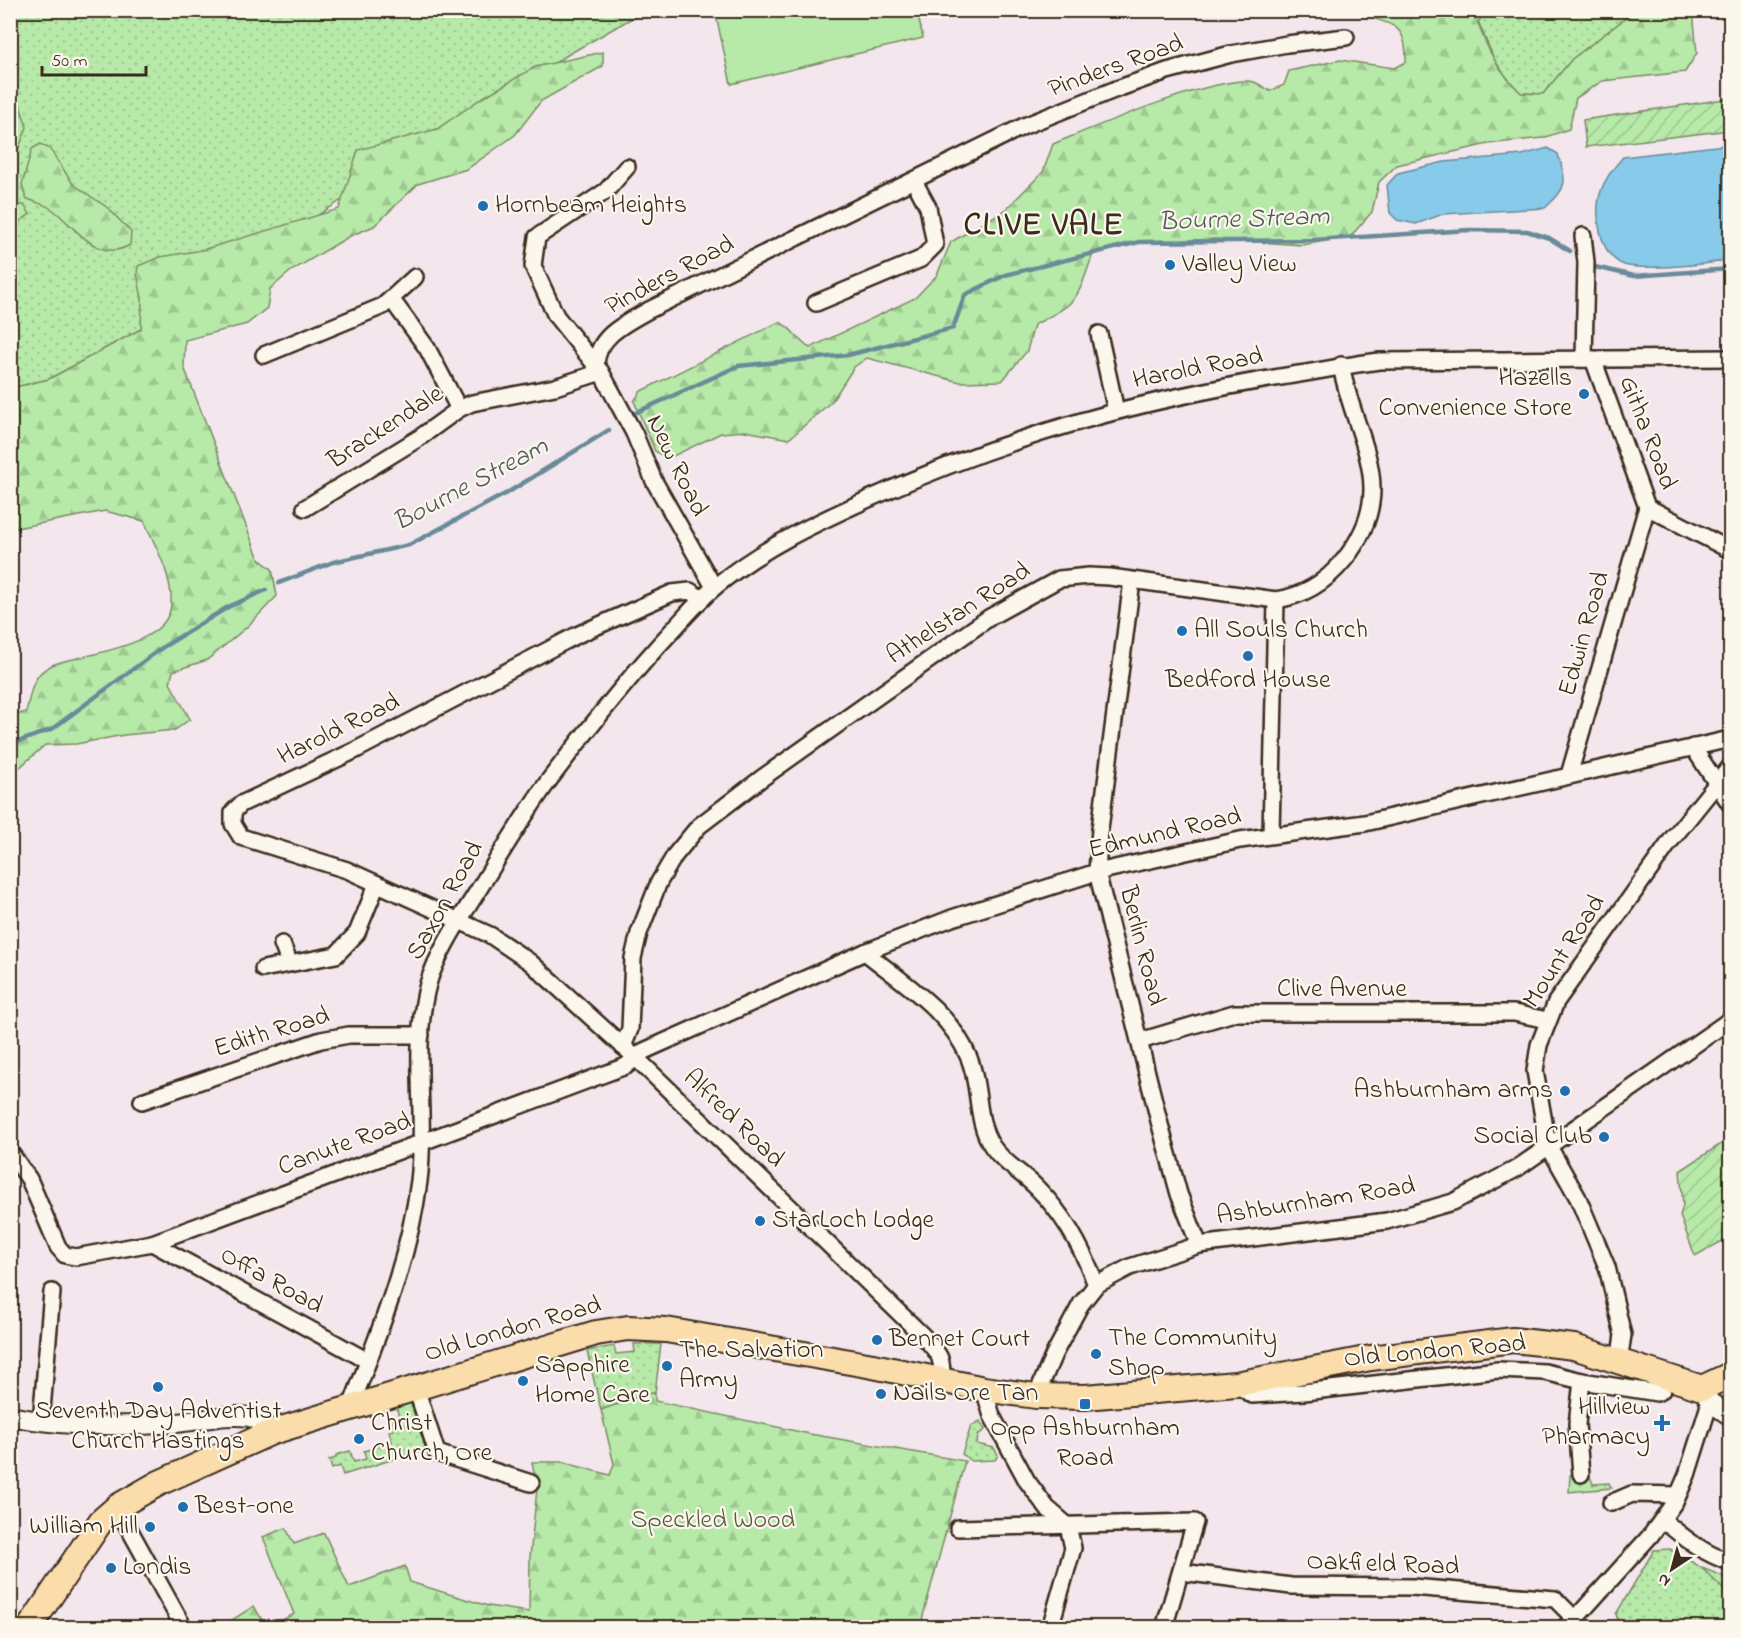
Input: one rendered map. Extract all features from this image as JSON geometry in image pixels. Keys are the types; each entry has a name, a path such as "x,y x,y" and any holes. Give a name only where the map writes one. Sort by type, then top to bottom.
{"highway":[{"name":"Old London Road","path":"30,1628 92,1533 117,1507 159,1483 272,1432 596,1333 628,1328 666,1330 873,1366 984,1389 1036,1396 1085,1397 1236,1384 1371,1358 1513,1340 1574,1347 1664,1376 1706,1395"},
{"path":"1706,1395 1731,1375"}],"street":[{"name":"Pinders Road","path":"599,369 597,351 606,338 625,324 1024,126 1167,71 1287,44 1346,37"},
{"name":"New Road","path":"627,167 606,191 537,237 533,266 556,316 599,369 634,434 654,481 714,587"},
{"path":"816,303 921,259 934,245 928,207 914,181"},
{"path":"1583,236 1586,262 1588,359"},
{"path":"264,355 383,306 415,277"},
{"path":"392,300 422,340 459,409"},
{"path":"1099,334 1116,411"},
{"name":"Harold Road","path":"714,587 753,557 809,526 922,476 1015,440 1116,411 1201,391 1341,365 1420,360 1731,358"},
{"name":"Githa Road","path":"1588,359 1647,507 1731,550"},
{"name":"Athelstan Road","path":"623,1047 630,1029 632,967 639,933 659,882 675,855 699,826 762,778 990,616 1040,587 1059,579 1089,576 1132,580 1276,600 1295,597 1320,584 1338,567 1364,530 1370,508 1373,481 1370,458 1351,406 1341,365"},
{"name":"Brackendale","path":"305,508 419,438 459,409 472,403 555,387 599,369"},
{"name":"Edwin Road","path":"1569,775 1647,507"},
{"name":"Berlin Road","path":"1132,580 1100,829 1097,872 1179,1194 1199,1245"},
{"name":"Saxon Road","path":"350,1409 401,1268 411,1232 422,1143 421,1035 428,982 459,921 533,802 592,724 649,655 714,587"},
{"name":"Harold Road","path":"459,921 347,870 241,837 233,824 233,812 241,804 354,751 577,635 672,593 690,591 702,599"},
{"path":"1271,835 1276,600"},
{"name":"Edmund Road","path":"636,1058 644,1051 865,952 952,918 1097,872 1271,835 1365,823 1731,739"},
{"path":"1693,747 1731,804"},
{"name":"Mount Road","path":"1619,1362 1623,1335 1607,1267 1578,1198 1548,1144 1535,1071 1547,1020 1556,1002 1715,782 1731,767"},
{"path":"263,969 336,955 357,933 377,884"},
{"name":"Alfred Road","path":"459,921 490,935 530,962 636,1058 923,1336 939,1353 943,1364 941,1380"},
{"path":"282,944 289,963"},
{"path":"865,952 929,1004 956,1035 969,1058 976,1082 982,1124 990,1144 1002,1159 1038,1188 1069,1224 1096,1286"},
{"name":"Clive Avenue","path":"1140,1041 1234,1013 1514,1013 1547,1020"},
{"name":"Ashburnham Road","path":"1036,1396 1081,1304 1096,1286 1130,1267 1199,1245 1387,1221 1453,1202 1516,1169 1548,1144 1731,1020"},
{"name":"Edith Road","path":"142,1101 321,1040 350,1035 421,1035"},
{"name":"Canute Road","path":"10,1152 29,1179 58,1247 65,1254 76,1257 152,1243 542,1100 626,1066 636,1058"},
{"name":"Offa Road","path":"152,1243 368,1361"},
{"path":"41,1422 52,1292"},
{"name":"Old London Road","path":"1236,1384 1252,1395 1293,1393 1498,1370 1545,1372 1582,1381 1657,1393 1662,1390 1664,1376"},
{"path":"1581,1474 1577,1424 1582,1381"},
{"path":"416,1388 437,1453 531,1483"},
{"path":"984,1389 992,1416 1027,1481 1047,1509 1068,1526 1073,1548 1050,1628"},
{"path":"1570,1624 1663,1520 1678,1495 1687,1475 1706,1395 1731,1416"},
{"path":"10,1416 41,1422 80,1425 175,1423 238,1417 258,1420 272,1432"},
{"path":"1611,1503 1632,1494 1678,1495"},
{"path":"117,1507 184,1628"},
{"path":"1663,1520 1687,1541 1717,1558 1731,1562"},
{"path":"958,1528 1195,1522 1164,1628"},
{"name":"Oakfield Road","path":"1182,1572 1291,1586 1412,1587 1555,1599 1570,1624"}],"green space":[{"path":"646,10 569,54 141,329 49,379 11,388 10,11"},
{"path":"715,11 917,11 923,38 731,84"},
{"path":"1357,11 1487,11 1478,22 1490,52 1521,93 1543,94 1572,59 1635,11 1693,11 1697,53 1685,72 1602,81 1576,98 1569,129 1543,138 1488,144 1397,165 1379,182 1372,212 1350,237 1302,245 1216,239 1131,243 1093,254 1074,299 1061,310 1034,325 1027,351 1002,381 960,382 867,358 854,367 832,401 789,439 745,431 721,433 667,459 655,451 634,401 641,391 779,322 788,327 810,348 915,298 937,275 951,242 1005,210 1043,172 1053,144 1124,115 1213,86 1237,81 1254,82 1270,91 1284,85 1289,71 1340,60 1394,68 1406,62 1403,38 1399,31 1394,26"},
{"path":"1487,11 1635,11 1572,59 1543,94 1520,93 1498,69 1478,21"},
{"path":"10,50 15,90 27,127 11,169"},
{"path":"603,52 603,66 541,101 515,135 467,169 418,184 374,226 350,236 291,271 270,289 267,308 247,324 185,340 184,367 259,559 272,569 277,596 247,627 207,660 173,671 170,683 190,719 175,730 124,735 76,744 45,745 11,775 11,716 26,712 33,685 38,676 46,668 57,663 116,648 147,636 168,617 171,594 166,572 144,521 105,511 11,529 11,388 49,379 141,329 142,298 137,274 138,266 160,257 202,250 339,209 358,150 437,129 482,98 535,67"},
{"path":"1725,99 1730,101 1730,130 1586,147 1583,120"},
{"path":"40,144 50,149 73,184 108,208 131,232 130,245 118,250 107,250 97,246 78,233 52,209 26,198 22,185 32,149"},
{"path":"11,204 24,205 30,214 11,228"},
{"path":"1730,1138 1730,1237 1695,1256 1680,1216 1683,1205 1680,1171"},
{"path":"634,1344 661,1344 655,1393 645,1394 601,1410 587,1351 614,1346 616,1354 635,1352"},
{"name":"Speckled Wood","path":"655,1393 655,1401 810,1434 965,1461 920,1627 269,1627 294,1614 263,1537 286,1528 294,1544 324,1533 349,1587 405,1566 410,1582 488,1606 529,1612 530,1557 537,1489 532,1462 562,1462 610,1475 614,1464 601,1410 645,1394"},
{"path":"410,1401 426,1449 343,1475 340,1466 332,1469 329,1460 336,1458 336,1455 350,1451 354,1462 366,1459 364,1451 392,1442 389,1431 394,1430 392,1419 399,1417 396,1406"},
{"path":"980,1421 985,1430 978,1435 977,1444 994,1448 998,1455 995,1460 971,1461 962,1454 971,1426"},
{"path":"1589,1474 1593,1484 1609,1483 1611,1488 1569,1492 1570,1475"},
{"path":"1670,1549 1702,1568 1730,1594 1730,1627 1620,1627 1616,1614 1654,1550"},
{"path":"1702,1568 1730,1579 1730,1594 1726,1592"},
{"path":"254,1606 266,1627 221,1627"}],"water":[{"path":"1724,145 1730,149 1730,260 1693,265 1633,267 1624,265 1609,253 1600,233 1599,200 1605,182 1623,157"},
{"path":"1548,148 1558,154 1564,184 1558,195 1545,208 1443,214 1416,224 1397,220 1390,213 1387,185 1398,173 1444,162 1522,155"}],"waterway":[{"name":"Bourne Stream","path":"635,413 738,366 848,355 953,328 965,295 1005,275 1139,242 1314,240 1469,230 1527,231 1549,238 1570,251"},
{"name":"Bourne Stream","path":"1595,267 1634,276 1730,269"},
{"name":"Bourne Stream","path":"279,583 333,562 409,545 507,493 609,430"},
{"name":"Bourne Stream","path":"10,745 52,729 163,647 228,607 266,590"}],"place":[{"name":"Hornbeam Heights","path":"483,206"},
{"name":"Valley View","path":"1170,265"},
{"name":"Hazells Convenience Store","path":"1584,394"},
{"name":"All Souls Church","path":"1182,631"},
{"name":"Bedford House","path":"1248,656"},
{"name":"Ashburnham arms","path":"1565,1091"},
{"name":"Social Club","path":"1604,1137"},
{"name":"StarLoch Lodge","path":"760,1221"},
{"name":"Bennet Court","path":"877,1340"},
{"name":"The Community Shop","path":"1096,1354"},
{"name":"The Salvation Army","path":"667,1366"},
{"name":"Sapphire Home Care","path":"523,1381"},
{"name":"Seventh Day Adventist Church Hastings","path":"158,1387"},
{"name":"Nails Ore Tan","path":"881,1394"},
{"name":"Opp Ashburnham Road","path":"1085,1404"},
{"name":"Hillview Pharmacy","path":"1662,1423"},
{"name":"Christ Church, Ore","path":"359,1439"},
{"name":"Best-one","path":"183,1507"},
{"name":"William Hill","path":"150,1527"},
{"name":"Londis","path":"111,1568"}],"district":[{"name":"CLIVE VALE","path":"1044,226"}]}
